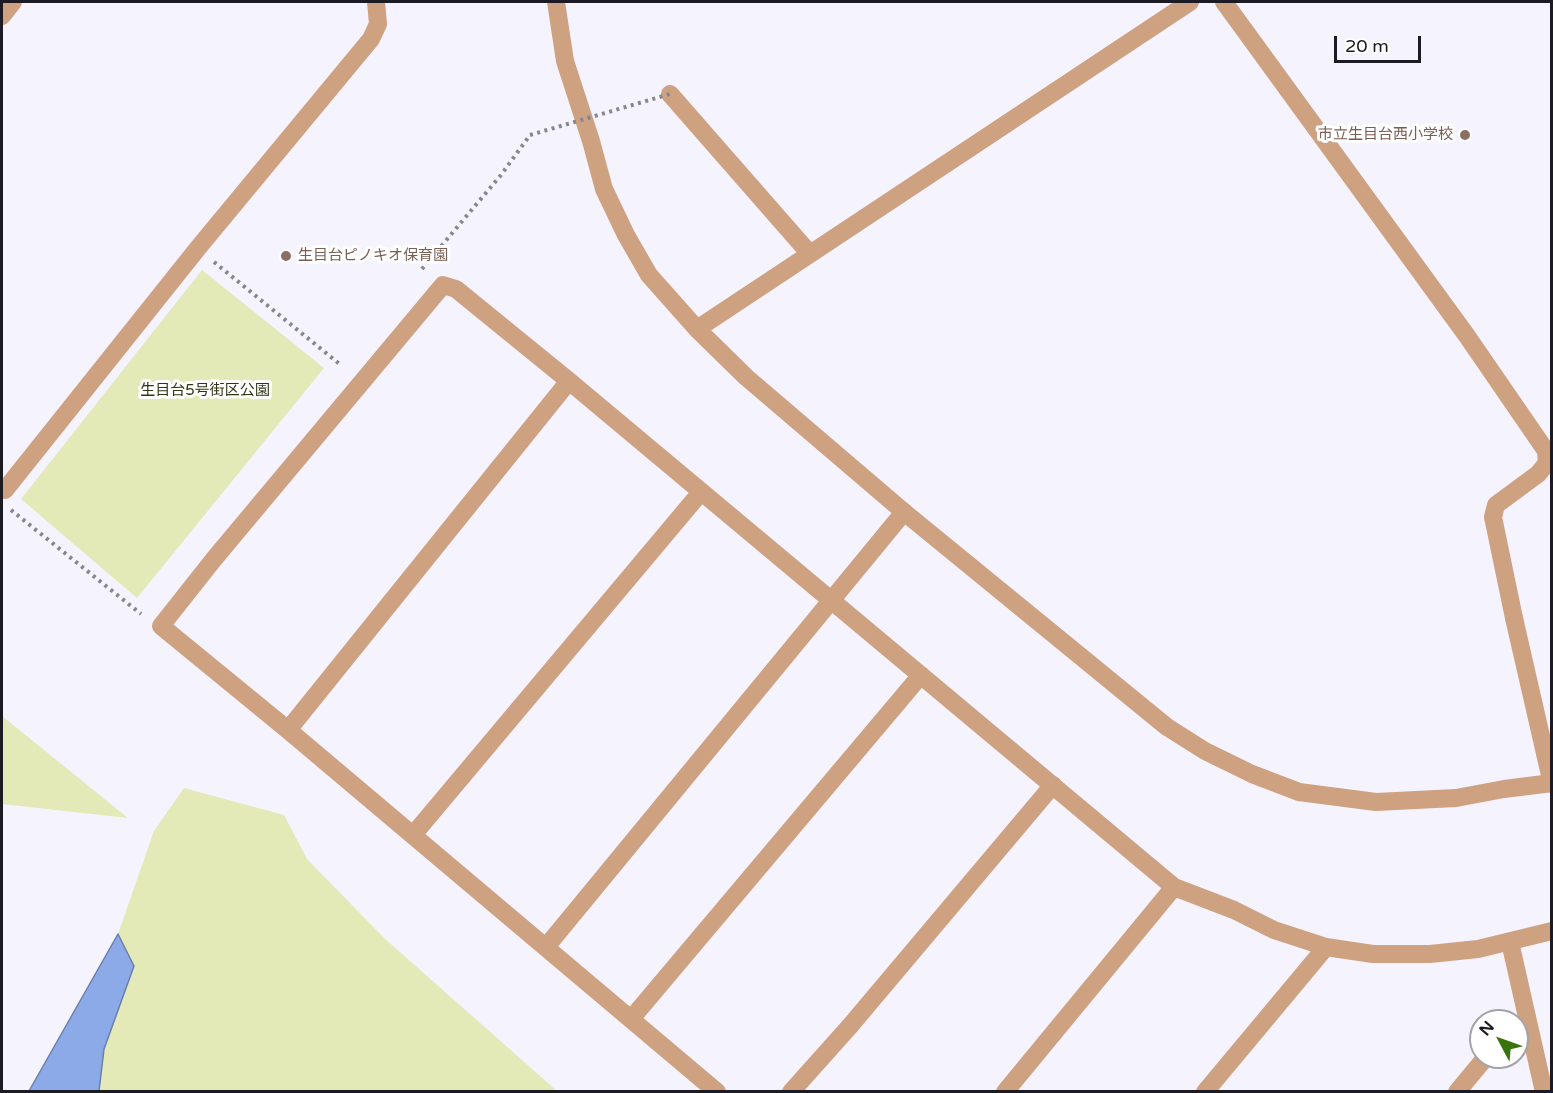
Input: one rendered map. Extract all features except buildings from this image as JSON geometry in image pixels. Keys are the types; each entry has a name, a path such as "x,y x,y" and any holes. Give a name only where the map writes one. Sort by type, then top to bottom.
{"street":[{"path":"3,488 371,39 378,24 376,2"},
{"path":"556,2 564,61 591,141 604,189 626,236 649,275 697,329 747,377 904,512 1167,727 1205,751 1252,774 1299,792 1376,802 1456,798 1504,789 1551,784 1493,517 1496,505 1538,474 1547,463 1546,451 1467,336 1224,2"},
{"path":"697,329 1190,2"},
{"path":"670,94 810,254"},
{"path":"717,1092 288,730 161,626 214,559 443,285 456,289 569,381 1174,886 1234,910 1274,930 1326,946 1373,954 1431,954 1478,950 1551,931"},
{"path":"288,730 569,381"},
{"path":"413,836 701,492"},
{"path":"546,947 904,512"},
{"path":"631,1018 921,675"},
{"path":"791,1092 850,1026 1053,785"},
{"path":"1005,1092 1174,886"},
{"path":"1510,942 1520,1009"},
{"path":"1205,1092 1326,946"},
{"path":"1529,1042 1544,1092"},
{"path":"1457,1092 1476,1069"}],"path":[{"path":"417,275 501,175 530,135 670,94"},
{"path":"198,248 342,366"},
{"path":"3,488 11,511 142,615"}],"green space":[{"name":"生目台5号街区公園","path":"202,270 324,368 137,598 21,499"},
{"path":"2,716 128,818 2,804"},
{"path":"184,788 284,815 307,859 384,938 557,1091 99,1092 104,1049 134,966 118,934 154,831"}],"water":[{"path":"118,934 134,966 104,1049 99,1091 29,1091"}],"place":[{"name":"市立生目台西小学校","path":"1465,135"},
{"name":"生目台ピノキオ保育園","path":"286,256"}]}
